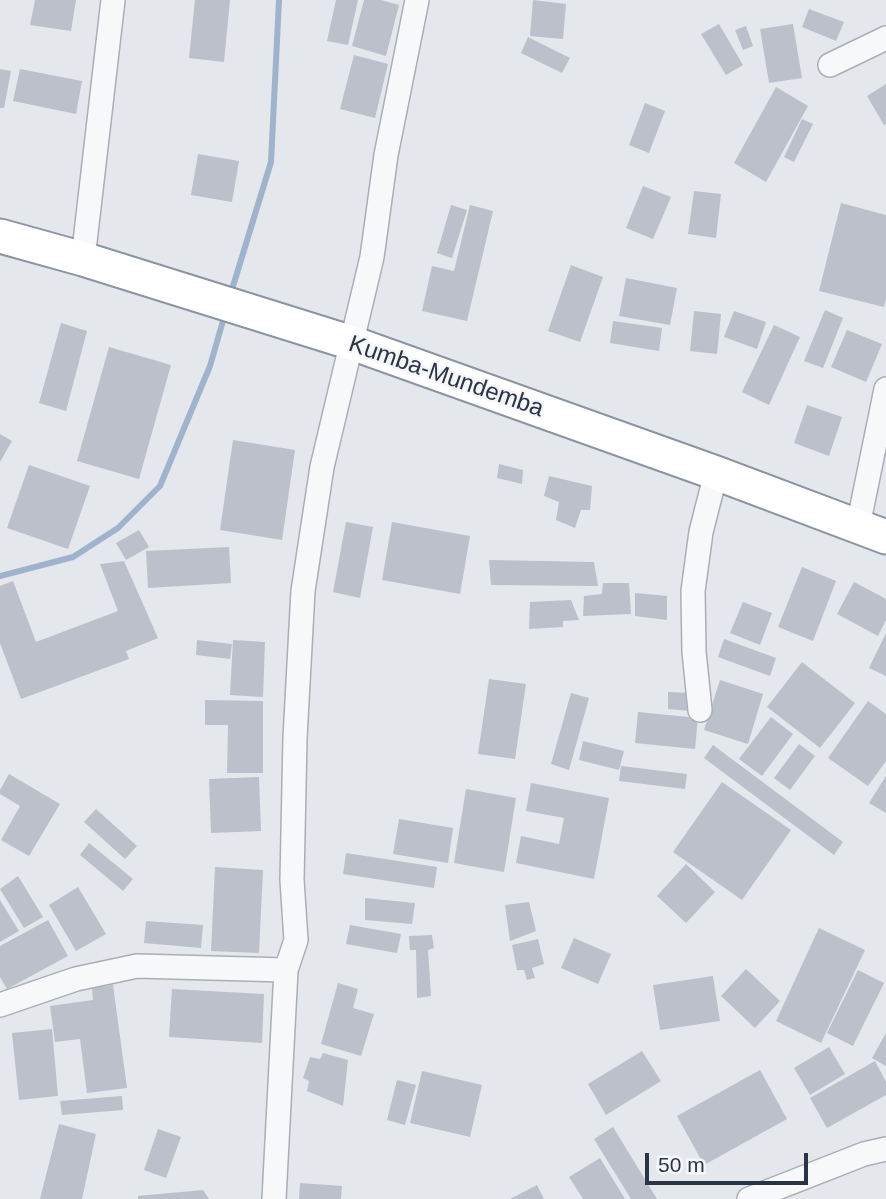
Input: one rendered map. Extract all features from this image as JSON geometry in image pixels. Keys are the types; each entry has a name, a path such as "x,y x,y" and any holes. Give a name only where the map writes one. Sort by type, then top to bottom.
{"highway":[{"name":"Kumba-Mundemba","path":"0,236 83,259 352,343 716,473 872,532"}],"street":[{"path":"83,259 113,0"},
{"path":"274,1199 286,970 296,940 292,880 303,591 322,467 372,257 386,155 416,0"},
{"path":"830,65 886,38"},
{"path":"872,532 886,389"},
{"path":"700,710 694,652 693,591 701,532 716,473"},
{"path":"0,1005 76,979 137,966 286,970"},
{"path":"749,1199 864,1154 886,1149"}],"building":[{"path":"35,0 76,0 71,31 30,25"},
{"path":"195,0 230,0 224,62 189,58"},
{"path":"336,0 358,0 348,45 327,41"},
{"path":"364,0 381,0 399,5 386,56 352,46"},
{"path":"533,0 566,4 563,39 530,36"},
{"path":"809,9 844,22 836,41 802,27"},
{"path":"719,24 743,65 726,75 701,34"},
{"path":"793,24 802,78 769,83 760,29"},
{"path":"746,26 753,46 743,50 735,30"},
{"path":"528,37 570,58 562,73 521,53"},
{"path":"354,55 388,64 375,118 340,109"},
{"path":"0,69 11,71 4,108 0,108"},
{"path":"20,69 82,81 76,114 13,101"},
{"path":"886,84 886,124 884,125 867,96"},
{"path":"776,87 808,106 766,182 734,163"},
{"path":"645,103 665,111 649,153 629,145"},
{"path":"802,119 813,124 794,162 784,157"},
{"path":"198,154 239,161 232,202 191,195"},
{"path":"643,186 671,197 653,239 626,228"},
{"path":"694,191 721,194 716,238 688,234"},
{"path":"841,203 886,215 884,307 819,291"},
{"path":"451,205 467,210 452,258 437,253"},
{"path":"470,205 493,211 467,321 422,311 432,266 454,271"},
{"path":"571,265 603,277 580,342 548,331"},
{"path":"626,278 677,288 670,325 619,316"},
{"path":"825,310 843,318 823,368 804,361"},
{"path":"694,311 721,314 717,354 690,351"},
{"path":"734,311 766,322 757,349 724,337"},
{"path":"613,321 662,328 659,351 610,343"},
{"path":"61,323 87,331 66,411 39,403"},
{"path":"774,325 800,337 769,405 742,392"},
{"path":"847,330 882,344 866,382 831,367"},
{"path":"109,347 171,365 139,479 77,461"},
{"path":"807,405 842,417 829,456 794,443"},
{"path":"0,434 12,441 0,462"},
{"path":"233,440 295,450 282,540 220,530"},
{"path":"499,464 523,470 522,484 497,478"},
{"path":"29,465 90,486 68,549 7,528"},
{"path":"549,476 592,486 590,510 581,510 575,528 556,520 559,502 544,496"},
{"path":"346,522 373,527 360,598 333,592"},
{"path":"392,522 470,536 460,594 382,580"},
{"path":"139,530 149,547 126,560 116,543"},
{"path":"229,547 231,583 148,588 146,551"},
{"path":"489,560 594,562 598,586 491,585"},
{"path":"124,561 158,638 126,651 129,659 21,699 0,643 0,586 13,581 36,642 118,611 100,564"},
{"path":"802,567 836,581 813,641 778,627"},
{"path":"854,582 886,599 886,620 878,636 837,614"},
{"path":"603,583 629,583 631,614 583,616 584,596 602,594"},
{"path":"635,593 667,596 667,620 635,616"},
{"path":"571,600 579,620 563,621 563,627 529,629 530,602"},
{"path":"743,602 772,613 760,645 730,633"},
{"path":"886,633 886,676 869,668"},
{"path":"724,639 776,658 770,676 718,657"},
{"path":"197,640 232,644 230,659 196,655"},
{"path":"233,640 265,642 263,697 230,695"},
{"path":"802,662 855,703 820,748 767,707"},
{"path":"489,679 526,684 515,759 478,754"},
{"path":"720,680 763,694 748,744 704,730"},
{"path":"668,692 691,693 690,711 668,709"},
{"path":"571,693 589,698 569,770 551,764"},
{"path":"205,700 263,701 263,773 227,773 228,725 205,725"},
{"path":"868,701 886,714 886,761 868,786 828,758"},
{"path":"638,712 698,718 695,749 635,743"},
{"path":"771,717 793,734 762,776 739,759"},
{"path":"583,741 624,751 619,770 579,760"},
{"path":"799,744 815,756 790,790 774,778"},
{"path":"713,745 843,842 834,855 704,758"},
{"path":"621,766 687,774 685,789 619,781"},
{"path":"9,774 60,804 29,856 1,840 20,806 0,794"},
{"path":"886,776 886,813 869,803"},
{"path":"259,777 261,831 211,833 209,779"},
{"path":"722,782 791,830 742,900 673,852"},
{"path":"531,783 609,798 594,879 516,863 521,836 559,844 564,818 526,811"},
{"path":"466,789 516,798 504,872 454,863"},
{"path":"96,809 137,846 125,859 84,822"},
{"path":"399,819 453,828 448,863 393,854"},
{"path":"89,843 133,879 123,891 80,855"},
{"path":"346,853 437,867 434,888 343,874"},
{"path":"686,864 715,892 686,923 657,896"},
{"path":"215,867 263,870 259,953 211,951"},
{"path":"18,876 43,917 24,928 0,889"},
{"path":"78,887 106,934 76,951 49,905"},
{"path":"365,898 415,903 412,924 365,920"},
{"path":"0,900 19,931 0,942"},
{"path":"529,902 536,931 510,941 505,905"},
{"path":"48,920 68,956 7,989 0,977 0,946"},
{"path":"146,921 203,925 201,948 144,943"},
{"path":"350,925 401,934 397,953 346,944"},
{"path":"819,928 865,950 821,1043 776,1021"},
{"path":"432,935 434,948 428,950 431,996 417,998 416,950 410,950 409,936"},
{"path":"574,938 611,954 598,984 561,968"},
{"path":"538,939 544,964 532,968 535,978 527,980 524,970 517,970 512,945"},
{"path":"746,969 780,1001 755,1028 721,996"},
{"path":"858,970 884,983 853,1046 827,1033"},
{"path":"713,976 720,1021 660,1030 653,985"},
{"path":"338,983 358,989 353,1008 374,1014 361,1056 321,1044"},
{"path":"113,985 127,1088 87,1093 80,1039 55,1042 50,1006 93,1000 92,988"},
{"path":"172,989 264,994 262,1043 169,1037"},
{"path":"52,1029 58,1096 19,1100 12,1033"},
{"path":"886,1033 886,1066 872,1058"},
{"path":"829,1047 845,1074 810,1095 794,1068"},
{"path":"642,1051 661,1081 606,1115 588,1084"},
{"path":"323,1053 348,1060 343,1106 307,1091 309,1081 303,1078 310,1057 320,1059"},
{"path":"875,1061 886,1082 886,1095 827,1128 810,1098"},
{"path":"760,1070 787,1119 704,1165 677,1116"},
{"path":"422,1071 482,1085 470,1137 410,1123"},
{"path":"397,1080 416,1085 405,1125 387,1120"},
{"path":"122,1096 123,1110 62,1115 60,1101"},
{"path":"59,1124 96,1134 82,1199 40,1199"},
{"path":"613,1127 657,1199 631,1199 594,1139"},
{"path":"158,1129 181,1137 166,1178 144,1170"},
{"path":"600,1158 625,1199 583,1199 569,1177"},
{"path":"300,1183 342,1186 341,1199 299,1199"},
{"path":"537,1185 544,1199 510,1199"},
{"path":"203,1190 209,1199 138,1199 138,1196"}],"waterway":[{"path":"230,296 271,162 279,0"},
{"path":"0,576 73,557 118,528 160,486 210,366 225,314"}]}
